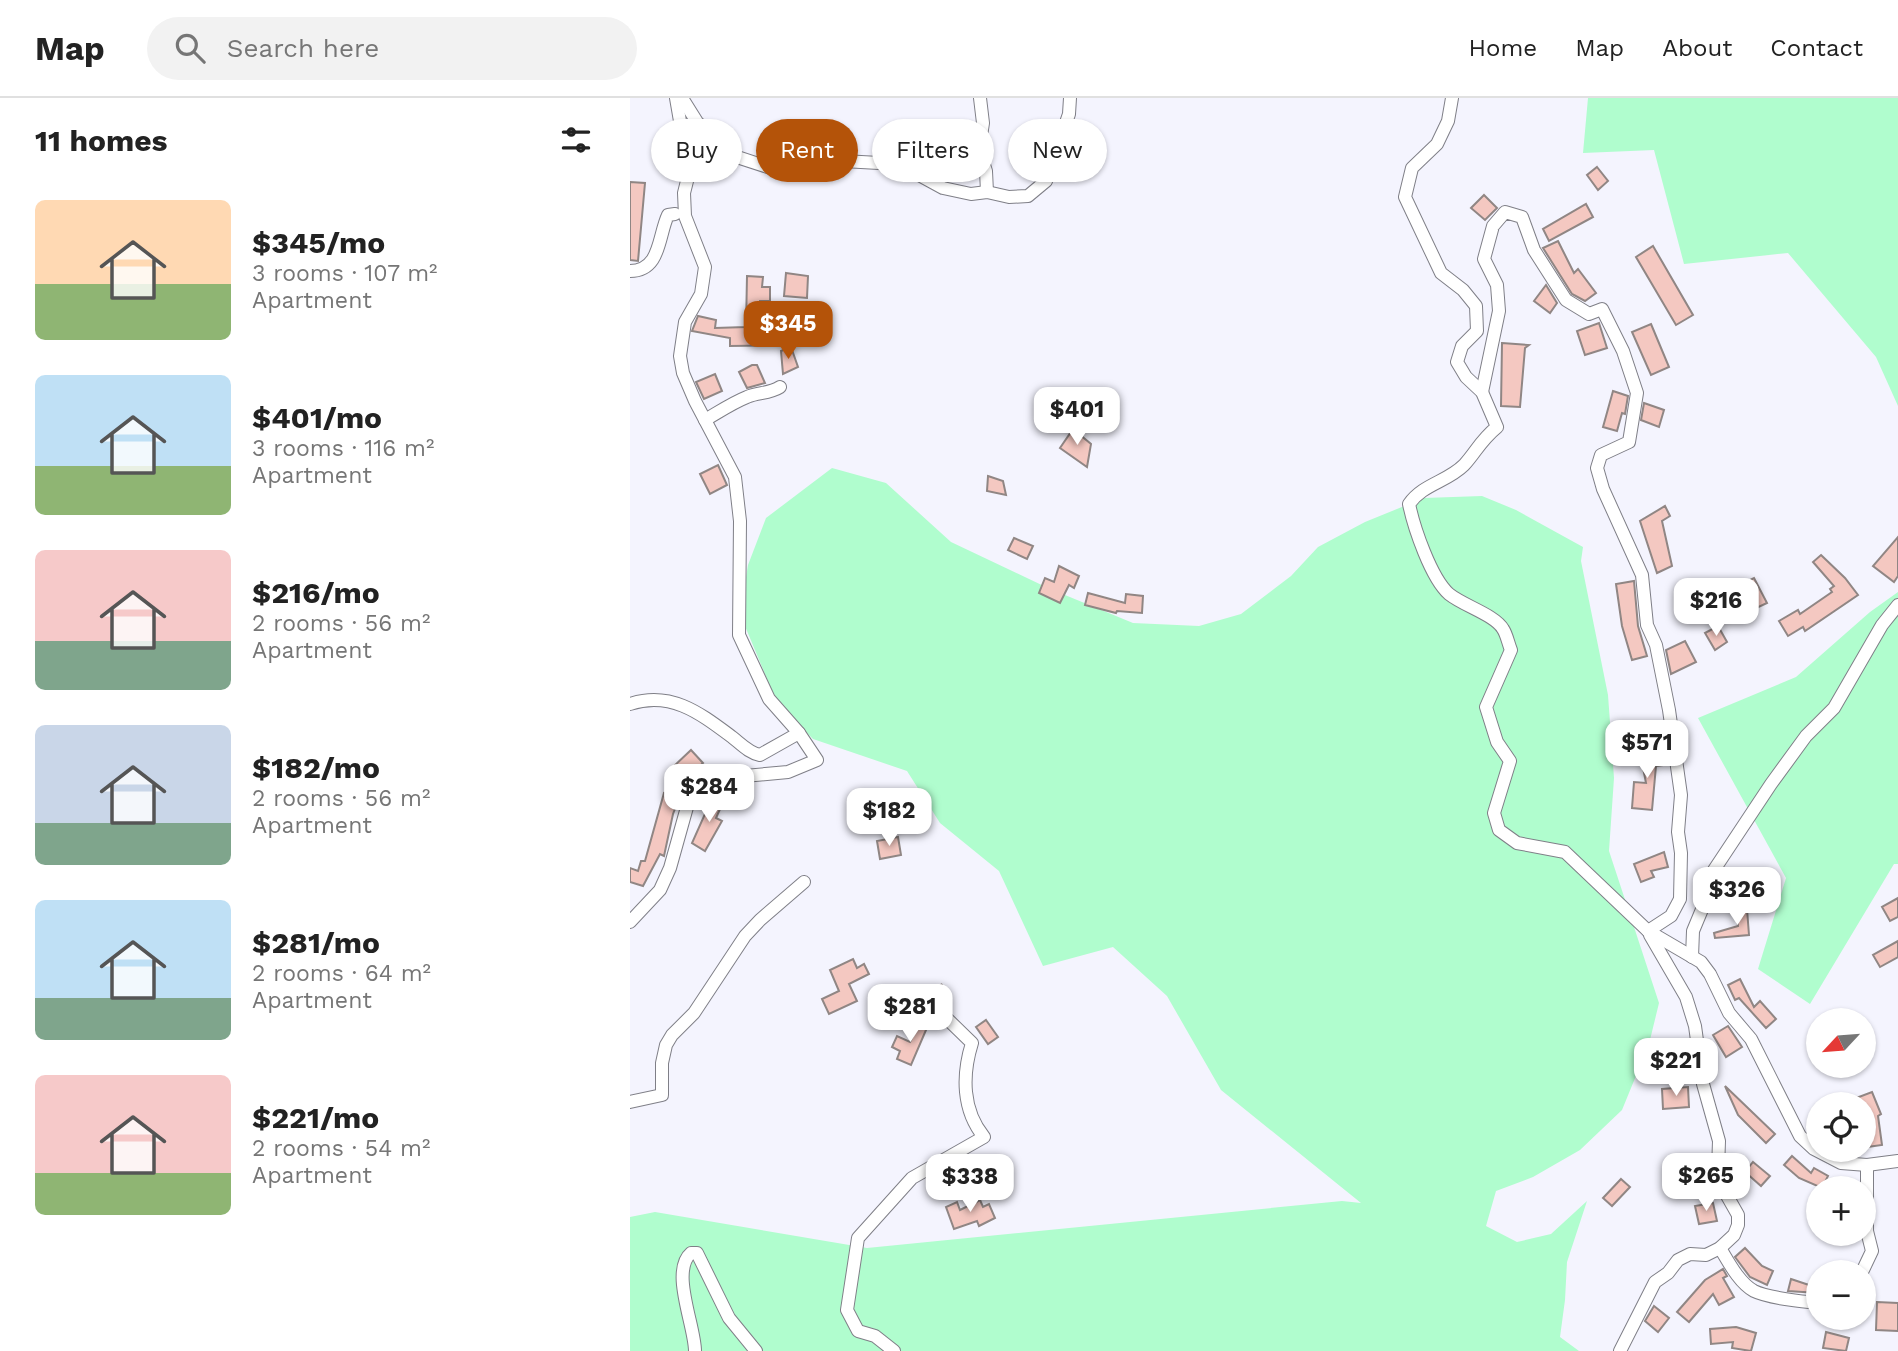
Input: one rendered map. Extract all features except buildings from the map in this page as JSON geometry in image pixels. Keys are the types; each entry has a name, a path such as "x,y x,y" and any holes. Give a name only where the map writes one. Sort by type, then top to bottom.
{"street":[{"path":"630,922 660,890 670,868 696,786 711,779 788,772 817,760 799,733 769,699 739,635 740,521 735,477 683,373 681,356 685,322 701,294 705,267 685,216 684,193 689,173 676,98"},
{"path":"682,98 697,122 731,155 789,174 818,173 844,161 879,163 910,170 943,188 971,194 987,192 1009,197 1028,195 1046,181 1069,114 1070,98"},
{"path":"980,98 983,123 979,149 986,171 987,192"},
{"path":"1452,98 1448,121 1437,145 1412,168 1405,197 1441,273 1463,290 1476,306 1477,331 1462,346 1457,362 1465,377 1482,392 1497,427 1481,440 1463,467 1417,493 1409,504 1412,520 1439,583 1450,595 1474,611 1489,615 1503,627 1511,650 1486,707 1497,742 1510,761 1494,813 1499,830 1517,843 1565,852 1648,931 1701,962 1710,974 1729,1013 1751,1039 1800,1136 1814,1149 1835,1160 1867,1165 1898,1161"},
{"path":"1482,392 1499,311 1497,285 1485,259 1493,226 1505,212 1522,218 1534,250 1566,300 1589,314 1602,309 1623,351 1637,393 1629,442 1601,454 1597,468 1623,538 1642,575 1647,625 1656,645 1679,784 1680,899 1671,916 1648,931"},
{"path":"630,271 640,271 649,266 659,249 668,215 675,214"},
{"path":"705,419 751,395 770,393 780,387"},
{"path":"1692,957 1693,931 1703,907 1710,876 1771,783 1806,736 1834,708 1882,625 1898,605"},
{"path":"630,704 652,700 688,706 748,750 760,755 799,733"},
{"path":"630,1102 662,1095 662,1063 666,1045 672,1035 694,1013 745,936 804,882"},
{"path":"1620,1351 1655,1282 1668,1273 1678,1260 1690,1254 1706,1255 1720,1248 1734,1235 1738,1225 1738,1215 1721,1185 1717,1170 1719,1141 1703,1084 1695,1026 1686,997 1648,931"},
{"path":"894,1351 875,1336 858,1331 847,1310 859,1238 912,1178 984,1137 974,1126 966,1094 965,1081 972,1043 936,1008"},
{"path":"1867,1165 1867,1231 1872,1251 1868,1260"},
{"path":"1720,1248 1733,1270 1753,1291 1806,1303"},
{"path":"695,1351 684,1290 686,1257 691,1253 697,1253 729,1318 756,1351"}],"green space":[{"path":"1588,98 1898,98 1898,406 1876,357 1788,253 1684,264 1654,150 1583,153"},
{"path":"832,468 886,483 951,542 1048,588 1133,623 1199,626 1241,614 1291,576 1318,547 1365,522 1424,498 1482,496 1516,510 1583,547 1581,561 1608,695 1614,778 1609,851 1659,1003 1649,1044 1622,1110 1580,1150 1533,1177 1496,1191 1486,1226 1517,1242 1551,1234 1587,1201 1567,1262 1560,1337 1579,1351 630,1351 630,1217 655,1212 867,1248 1342,1201 1361,1203 1221,1090 1167,996 1113,947 1043,966 999,871 940,823 907,771 813,739 777,703 740,614 748,565 766,518"},
{"path":"1898,592 1898,864 1894,864 1810,1004 1758,969 1786,878 1698,718 1796,677 1870,612"}]}
